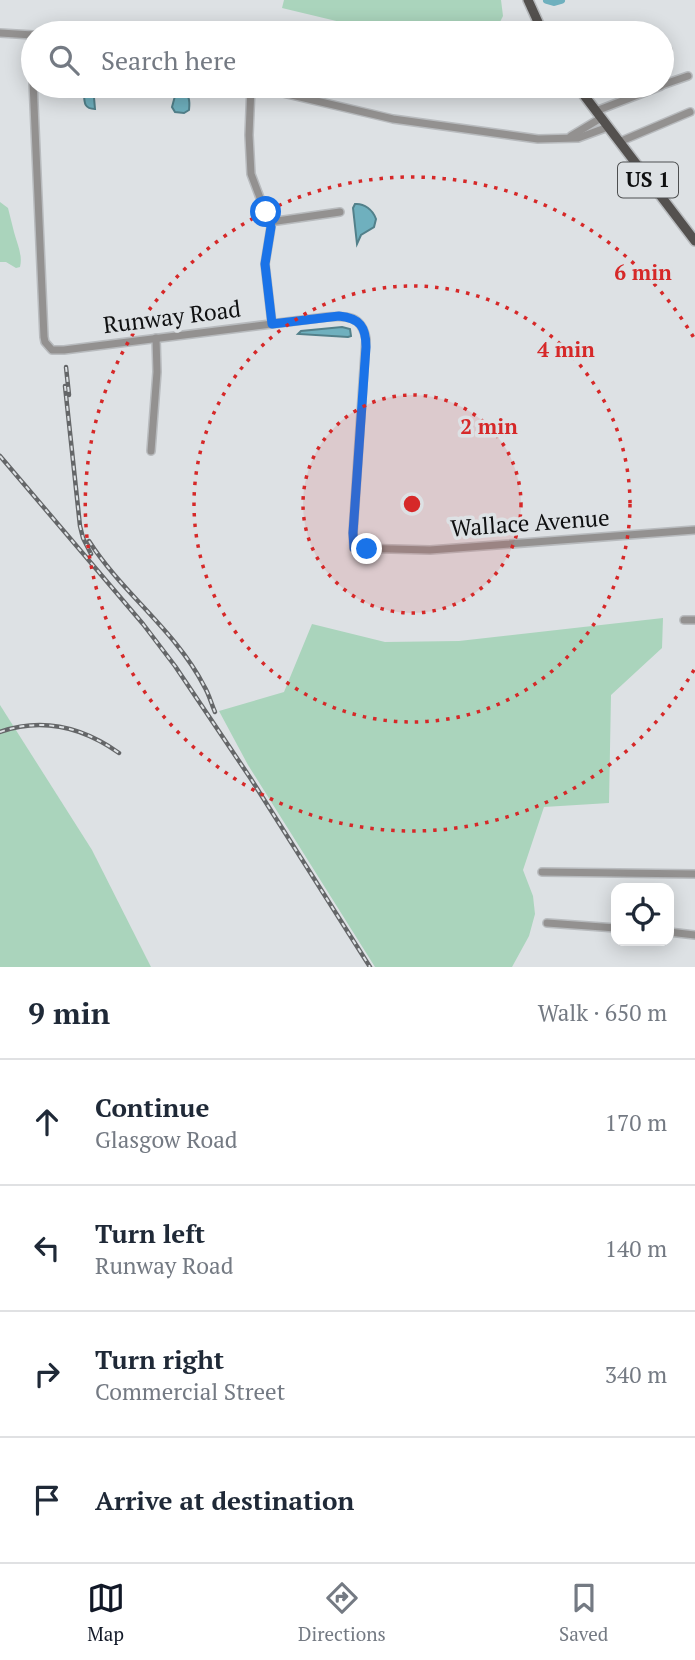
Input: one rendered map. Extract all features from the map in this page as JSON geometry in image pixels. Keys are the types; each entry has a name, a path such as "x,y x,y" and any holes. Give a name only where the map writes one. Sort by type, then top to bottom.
{"main road":[{"path":"528,0 538,21"},
{"name":"US 1","path":"588,98 695,241"}],"street":[{"path":"0,33 21,34"},
{"path":"674,81 688,76"},
{"name":"Runway Road","path":"35,98 44,337 48,346 55,351 327,317 348,317 356,321 363,328 366,347 353,533 354,548 367,549"},
{"path":"251,98 249,135 251,174 271,230 265,264 272,324"},
{"path":"303,98 393,119 538,139 587,136 608,127"},
{"path":"563,139 575,134 599,115 635,98"},
{"path":"619,142 690,112"},
{"path":"270,222 340,212"},
{"path":"151,451 157,372 156,338"},
{"name":"Wallace Avenue","path":"367,549 430,550 695,530"},
{"path":"684,620 695,620"},
{"path":"542,872 695,874"},
{"path":"547,923 611,928"},
{"path":"674,932 695,934"}],"green space":[{"path":"284,0 501,0 503,16 500,21 336,21 282,8"},
{"path":"0,202 8,208 20,254 20,267 0,262"},
{"path":"663,618 662,648 611,695 609,803 544,807 523,870 533,896 535,914 529,936 512,967 375,967 248,765 219,711 284,692 312,624 385,642 459,641"},
{"path":"0,705 92,850 151,967 0,967"}],"water":[{"path":"84,98 94,98 95,109 87,107"},
{"path":"174,98 188,98 189,110 184,113 175,112 172,107"},
{"path":"355,204 368,208 376,219 374,227 361,235 357,244 353,208"},
{"path":"342,327 350,329 351,336 298,334 301,331"}],"waterway":[{"path":"547,0 561,0"}],"railway":[{"path":"66,367 69,395"},
{"path":"65,386 80,526 91,554"},
{"path":"0,456 143,624 175,666 251,779 370,967"},
{"path":"89,541 117,578 179,647 206,689 215,712"},
{"path":"0,732 32,725 62,727 91,737 119,753"}],"route":[{"path":"266,212 271,227 265,264 272,324 339,316 356,321 364,330 366,347 353,533 354,548 367,549"}]}
